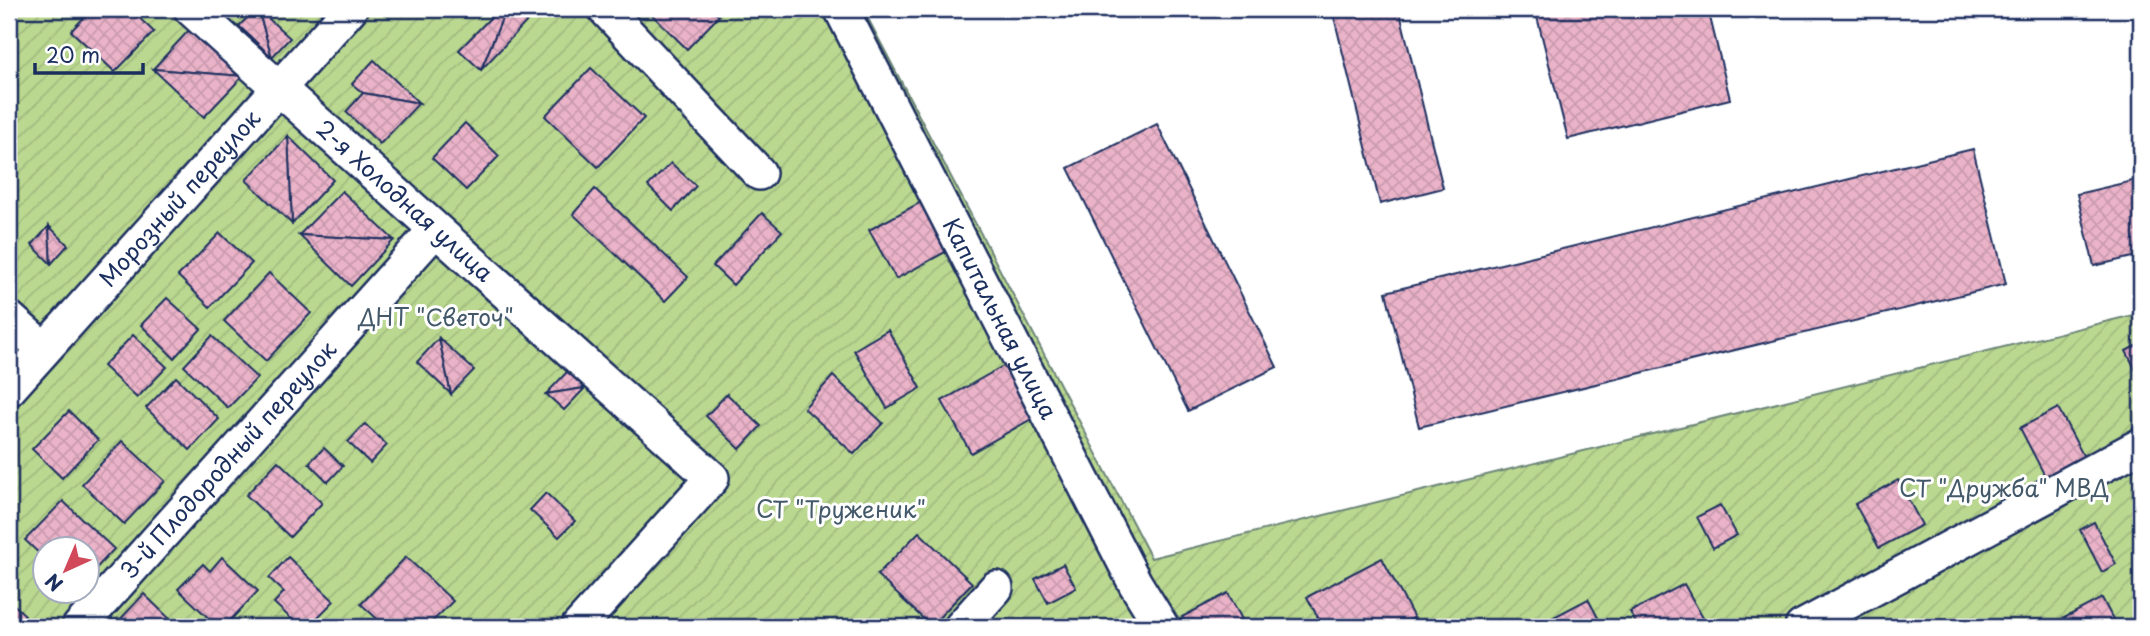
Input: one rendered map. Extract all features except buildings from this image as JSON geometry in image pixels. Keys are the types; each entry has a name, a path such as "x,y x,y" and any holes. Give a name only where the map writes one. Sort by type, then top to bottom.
{"street":[{"name":"2-я Холодная улица","path":"191,9 712,478 578,627"},
{"name":"Морозный переулок","path":"9,390 350,9"},
{"path":"605,9 759,173"},
{"name":"Капитальная улица","path":"841,9 1135,583 1161,627"},
{"name":"3-й Плодородный переулок","path":"79,627 435,230"},
{"path":"9,318 44,349"},
{"path":"1802,627 2141,445"},
{"path":"961,627 996,588"}],"green space":[{"path":"9,9 863,9 1151,558 2141,313 2141,627 9,627"}],"park label":[{"name":"ДНТ \"Светоч\"","path":"436,318"},
{"name":"СТ \"Дружба\" МВД","path":"2004,489"},
{"name":"СТ \"Труженик\"","path":"841,510"}]}
